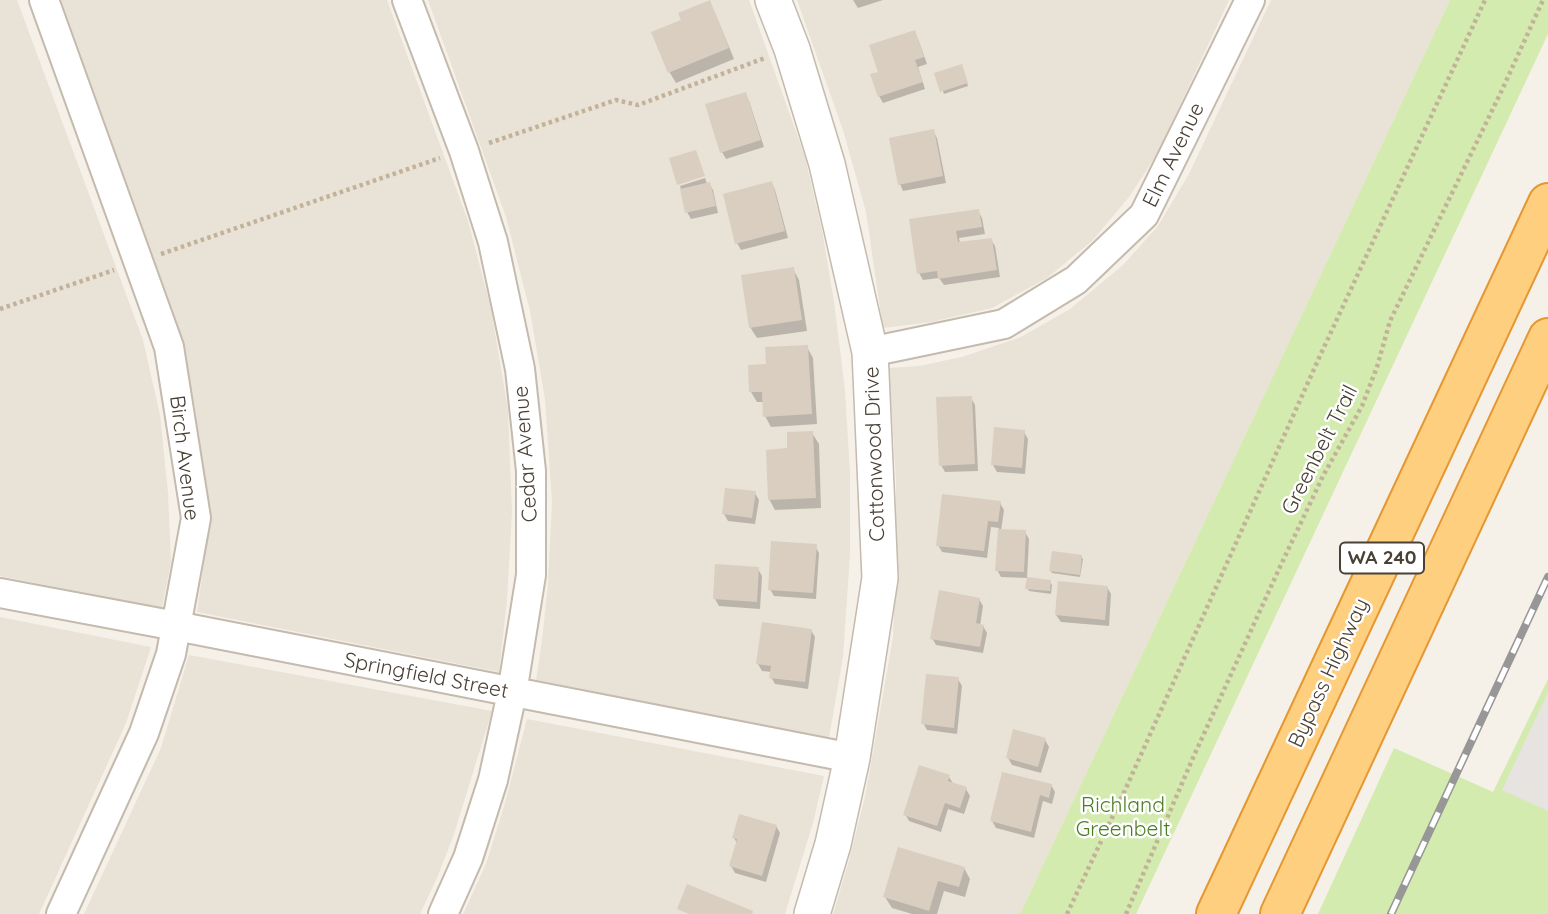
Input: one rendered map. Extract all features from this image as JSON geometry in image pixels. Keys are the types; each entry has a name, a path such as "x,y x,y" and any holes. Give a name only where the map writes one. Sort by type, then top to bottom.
{"highway":[{"name":"Bypass Highway","path":"1216,914 1548,203"},
{"name":"WA 240","path":"1280,914 1548,338"}],"street":[{"name":"Birch Avenue","path":"44,0 169,347 196,518 171,654 144,733 61,914"},
{"name":"Cedar Avenue","path":"407,0 464,151 493,242 520,369 531,471 531,575 512,693 493,780 468,858 443,914"},
{"name":"Cottonwood Drive","path":"773,0 792,49 827,164 870,352 880,578 852,758 833,844 812,914"},
{"name":"Elm Avenue","path":"870,352 1004,324 1076,280 1144,215 1250,0"},
{"name":"Springfield Street","path":"0,593 852,758"}],"path":[{"path":"1067,914 1485,0"},
{"name":"Greenbelt Trail","path":"1126,914 1279,569 1323,477 1362,406 1377,368 1390,321 1543,0"},
{"path":"484,145 616,100 638,105 769,57"},
{"path":"161,254 444,157"},
{"path":"0,310 118,268"}],"shaded area":[{"path":"0,0 17,0 143,340 160,415 168,493 171,562 162,608 0,576"},
{"path":"61,0 387,0 468,221 491,309 508,410 512,512 507,600 499,672 197,612 204,563 206,509 195,408 178,325"},
{"path":"428,0 749,0 805,157 822,230 845,390 850,474 850,554 843,657 829,738 536,680 548,584 552,502 545,399 530,311 506,217"},
{"path":"797,0 1229,0 1157,154 1129,197 1092,241 1047,278 992,308 931,322 883,328 866,212 843,130"},
{"path":"1271,0 1450,0 1020,914 833,914 865,797 893,637 896,480 889,368 919,366 962,357 1021,337 1070,309 1123,265 1158,226 1189,174"},
{"path":"0,617 151,647 126,723 39,914 0,914"},
{"path":"189,655 492,711 454,834 420,914 84,914 161,748"},
{"path":"1548,692 1548,811 1502,790"},
{"path":"527,719 824,776 813,823 785,914 463,914 486,864"}],"green space":[{"name":"Richland Greenbelt","path":"1450,0 1548,0 1548,34 1136,914 1020,914"},
{"path":"1548,679 1548,914 1318,914 1394,748 1493,792"}],"building":[{"path":"710,0 729,48 668,73 651,32 681,20 678,13"},
{"path":"915,30 924,57 915,60 923,82 878,97 870,74 878,72 869,45"},
{"path":"962,64 968,83 940,92 934,73"},
{"path":"746,92 761,140 720,153 705,104"},
{"path":"934,129 943,176 898,185 889,138"},
{"path":"696,150 705,176 677,185 669,158"},
{"path":"772,181 785,231 735,244 723,194"},
{"path":"710,182 716,206 685,213 680,189"},
{"path":"979,209 982,227 956,231 958,242 992,238 997,270 938,279 937,271 917,274 909,219"},
{"path":"794,267 802,320 749,328 741,275"},
{"path":"808,345 812,414 763,417 762,392 749,392 748,365 766,364 765,347"},
{"path":"972,396 975,464 939,466 936,397"},
{"path":"994,427 1025,430 1022,468 991,465"},
{"path":"813,431 816,498 768,500 766,450 787,448 787,432"},
{"path":"725,488 756,491 752,518 722,514"},
{"path":"942,494 1001,501 998,522 988,521 984,551 936,546"},
{"path":"998,529 1026,530 1024,572 995,571"},
{"path":"771,541 817,544 813,593 768,590"},
{"path":"1052,551 1082,555 1080,575 1049,571"},
{"path":"715,564 759,567 757,602 713,599"},
{"path":"1027,577 1051,580 1050,591 1025,589"},
{"path":"1058,581 1108,586 1105,620 1055,615"},
{"path":"939,590 980,598 976,623 984,625 980,647 930,639"},
{"path":"762,622 812,629 805,682 769,678 771,666 756,664"},
{"path":"926,674 959,677 954,728 921,724"},
{"path":"1013,729 1046,738 1038,767 1006,758"},
{"path":"919,765 950,775 948,781 967,787 960,808 945,803 937,826 903,815"},
{"path":"1002,772 1052,784 1049,798 1040,795 1031,832 990,821"},
{"path":"739,814 777,825 762,876 729,866 737,839 732,838"},
{"path":"898,847 965,867 959,887 938,881 929,911 883,897"},
{"path":"687,884 753,911 752,914 689,914 677,909"}],"railway":[{"path":"1391,914 1548,577"}]}
